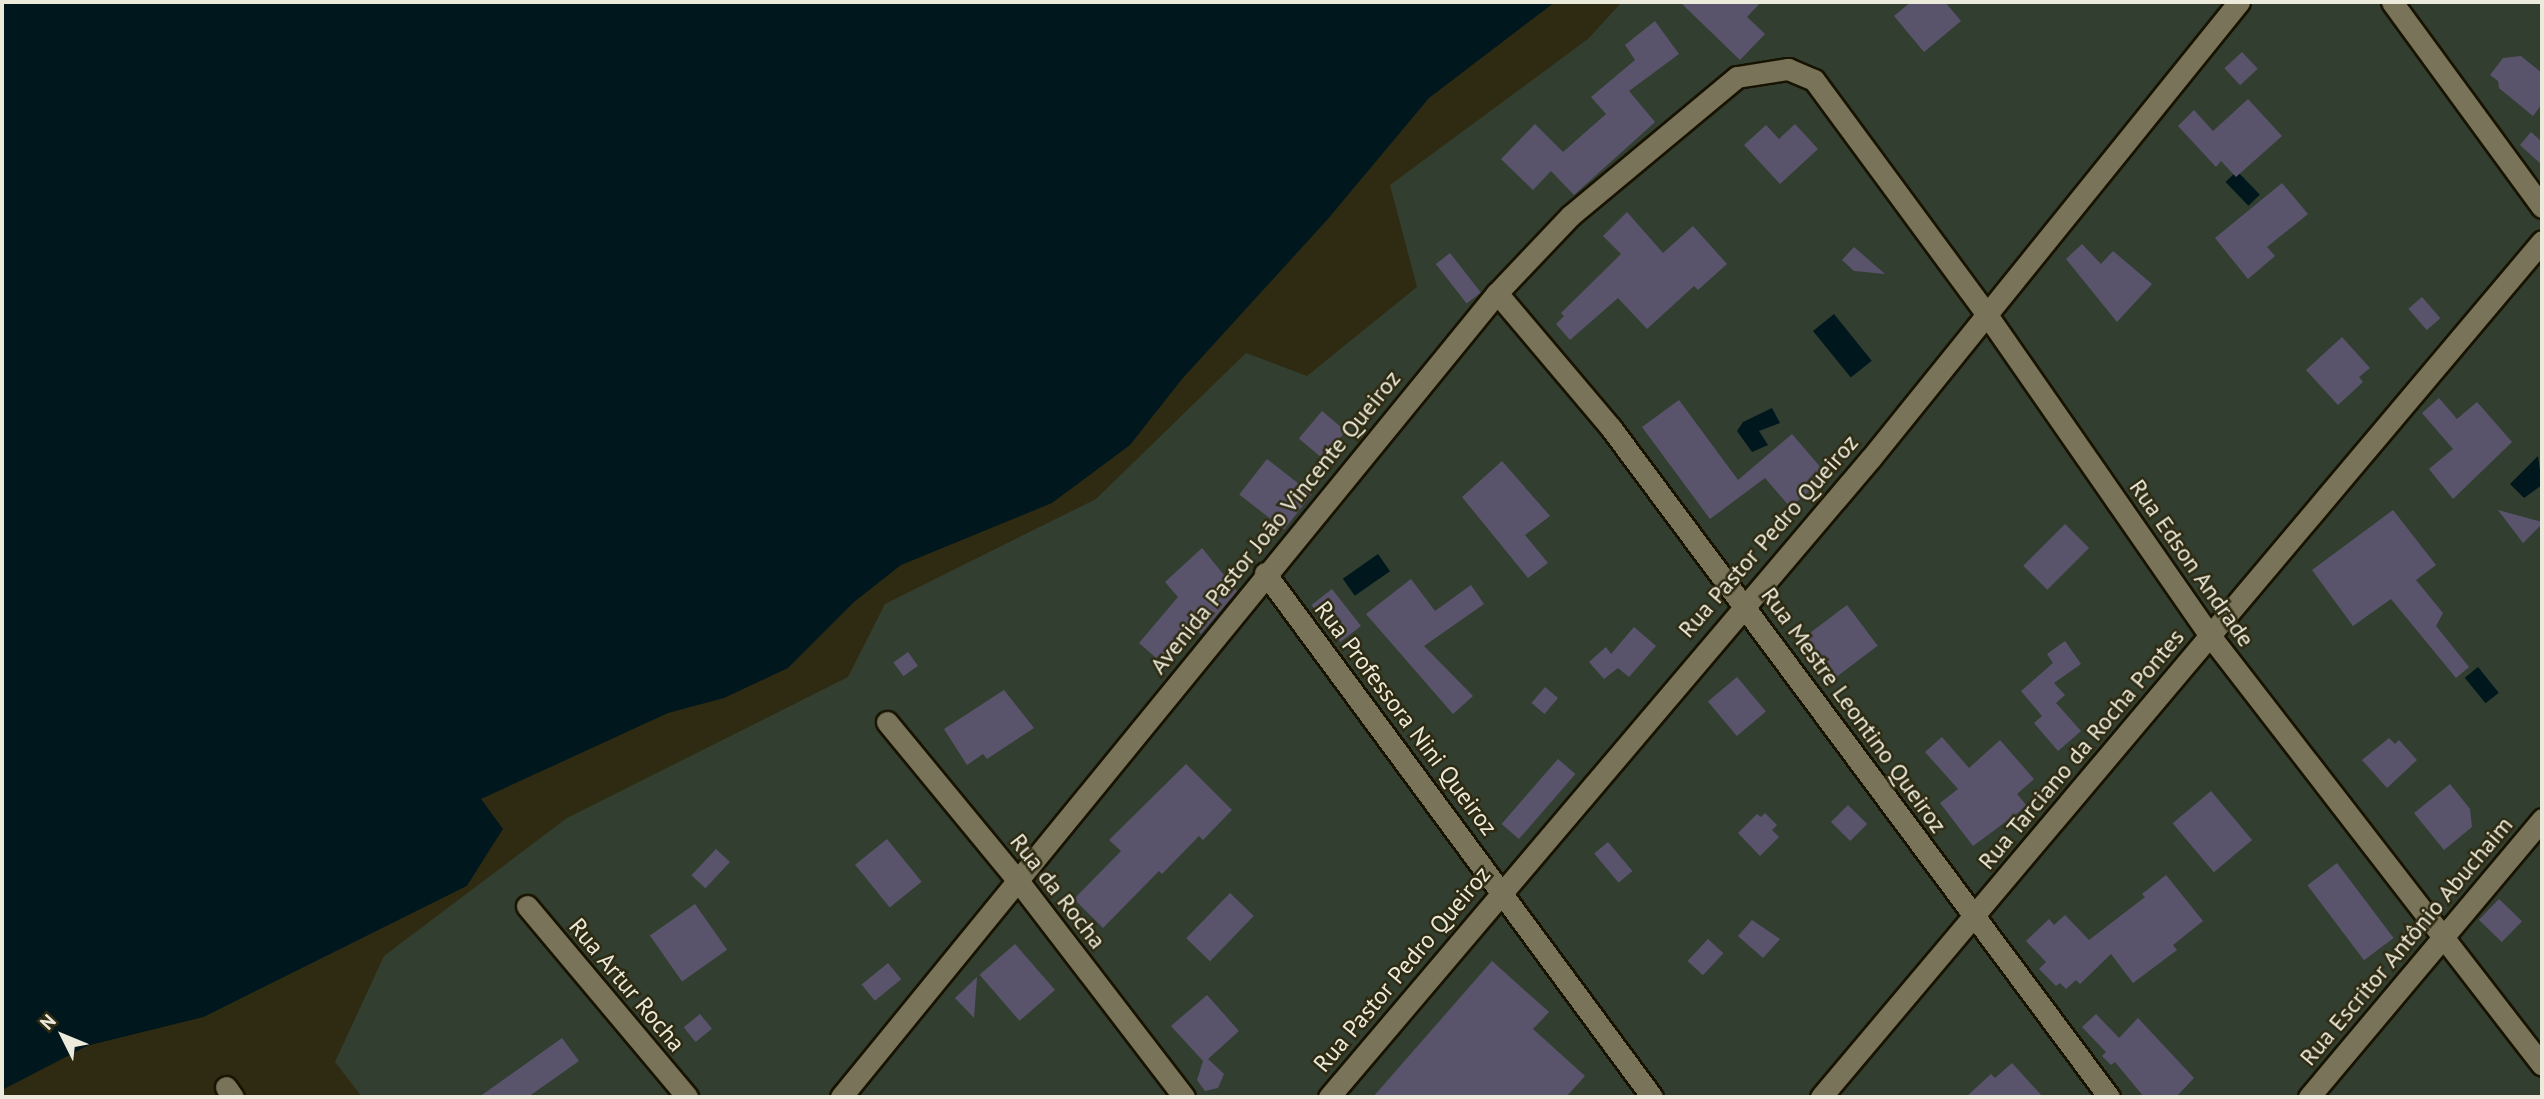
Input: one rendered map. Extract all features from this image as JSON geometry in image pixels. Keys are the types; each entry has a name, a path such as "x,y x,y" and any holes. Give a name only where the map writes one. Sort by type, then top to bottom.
{"street":[{"name":"Rua Pastor Pedro Queiroz","path":"1329,1097 1743,604 1871,458 1985,312 2239,2"},
{"path":"2392,2 2542,207"},
{"name":"Avenida Pastor João Vincente Queiroz","path":"841,1097 1019,882 1265,573 1497,293 1570,216 1737,77 1788,69 1814,80"},
{"name":"Rua Edson Andrade","path":"1814,80 1985,312 2211,637 2542,1065"},
{"name":"Rua Tarciano da Rocha Pontes","path":"1821,1097 2542,241"},
{"name":"Rua Mestre Leontino Queiroz","path":"1497,293 1611,428 1973,918 2109,1097"},
{"name":"Rua Professora Nini Queiroz","path":"1265,573 1653,1097"},
{"name":"Rua da Rocha","path":"887,722 1019,882 1184,1097"},
{"name":"Rua Escritor Antônio Abuchaim","path":"2309,1097 2542,819"},
{"name":"Rua Artur Rocha","path":"527,906 687,1097"}],"green space":[{"path":"1622,2 2542,2 2542,1097 362,1097 335,1062 384,956 567,818 848,677 885,604 1096,499 1246,353 1307,376 1417,287 1390,185 1588,39"}],"water":[{"path":"2,2 1555,2 1429,98 1327,220 1182,379 1130,445 1052,503 901,565 854,602 788,668 724,698 668,713 481,799 503,829 467,886 204,1017 87,1046 2,1090"},
{"path":"2237,171 2260,195 2248,206 2225,182"},
{"path":"1834,314 1872,361 1851,378 1813,331"},
{"path":"1772,408 1780,423 1759,431 1768,445 1752,452 1737,431 1743,422"},
{"path":"2538,456 2542,485 2524,498 2510,484"},
{"path":"1378,554 1390,571 1355,596 1343,579"},
{"path":"2478,667 2499,693 2486,703 2465,678"}],"pier":[{"path":"503,829 468,889 206,1020 88,1049 2,1093 87,1046 204,1017 467,886"}],"building":[{"path":"1680,2 1761,2 1747,17 1765,34 1740,60"},
{"path":"1911,2 1945,2 1961,21 1924,52 1894,16"},
{"path":"1655,21 1679,54 1629,91 1655,122 1574,195 1551,171 1533,190 1501,159 1535,124 1563,152 1606,114 1591,97 1635,60 1625,45"},
{"path":"2242,52 2258,69 2240,85 2224,68"},
{"path":"2521,56 2542,73 2542,104 2533,116 2499,88 2498,81 2490,75 2503,58"},
{"path":"2248,99 2282,136 2236,177 2221,161 2216,167 2178,126 2194,110 2213,131"},
{"path":"1795,124 1818,149 1780,184 1744,145 1766,125 1779,139"},
{"path":"2531,132 2542,142 2542,165 2520,145"},
{"path":"2282,183 2308,214 2267,247 2275,256 2248,279 2215,238"},
{"path":"1627,212 1663,253 1693,226 1727,264 1698,290 1694,286 1647,329 1618,298 1570,340 1556,324 1564,316 1561,313 1621,254 1603,236"},
{"path":"2082,244 2101,264 2113,251 2152,284 2117,322 2066,259"},
{"path":"1854,247 1885,274 1854,271 1842,260"},
{"path":"1450,253 1481,292 1467,303 1436,264"},
{"path":"2422,297 2440,318 2427,330 2408,309"},
{"path":"2342,337 2370,368 2359,377 2363,382 2338,405 2306,370"},
{"path":"2439,398 2457,419 2477,402 2512,442 2453,499 2429,469 2453,449 2422,413"},
{"path":"1679,400 1738,480 1792,434 1828,476 1790,507 1765,478 1710,519 1642,427"},
{"path":"1322,411 1346,431 1323,459 1299,439"},
{"path":"1267,459 1312,494 1284,530 1239,494"},
{"path":"1502,461 1550,516 1525,535 1548,563 1528,578 1462,497"},
{"path":"2393,510 2436,565 2416,580 2443,613 2436,626 2469,667 2456,678 2391,599 2353,626 2312,570"},
{"path":"2498,510 2542,522 2542,524 2523,543"},
{"path":"2065,524 2089,548 2047,590 2023,566"},
{"path":"1202,548 1237,591 1201,634 1194,626 1162,663 1139,643 1178,597 1165,582"},
{"path":"1411,579 1435,611 1471,585 1484,604 1424,646 1473,696 1453,714 1366,614"},
{"path":"1332,589 1361,626 1340,642 1312,605"},
{"path":"1847,605 1878,646 1833,679 1802,639"},
{"path":"1634,627 1656,646 1629,677 1618,668 1604,679 1589,662 1606,647 1611,654"},
{"path":"2065,641 2081,664 2054,683 2065,695 2056,703 2081,731 2058,751 2034,723 2042,716 2021,691 2053,663 2047,654"},
{"path":"908,652 918,666 903,676 893,663"},
{"path":"1737,677 1766,711 1737,736 1708,701"},
{"path":"1545,687 1558,698 1545,714 1532,703"},
{"path":"1004,690 1034,728 987,759 983,754 967,765 944,729"},
{"path":"1942,737 1969,768 2000,740 2034,779 2017,794 2027,806 1973,846 1940,803 1958,789 1925,752"},
{"path":"2389,738 2395,744 2399,740 2417,760 2387,788 2362,760"},
{"path":"1558,759 1575,774 1519,839 1502,824"},
{"path":"1186,764 1232,810 1203,840 1199,836 1162,874 1159,871 1103,928 1074,899 1121,851 1109,840"},
{"path":"2450,784 2470,809 2472,827 2444,850 2414,813"},
{"path":"2211,791 2252,840 2214,872 2173,823"},
{"path":"1848,805 1867,824 1850,841 1831,822"},
{"path":"1765,813 1777,825 1772,830 1779,837 1760,856 1738,833 1757,814 1761,817"},
{"path":"887,839 922,882 890,908 855,865"},
{"path":"1608,842 1632,871 1619,883 1594,854"},
{"path":"716,849 730,862 705,888 691,875"},
{"path":"2337,863 2394,938 2364,960 2307,885"},
{"path":"2166,875 2203,921 2173,945 2177,950 2133,983 2111,954 2080,984 2076,980 2066,989 2060,983 2056,986 2039,969 2046,962 2026,941 2049,919 2054,925 2065,915 2089,940 2145,897 2142,894"},
{"path":"1230,893 1254,916 1210,961 1186,938"},
{"path":"2499,899 2522,921 2502,942 2479,920"},
{"path":"695,904 727,950 682,981 650,936"},
{"path":"1752,920 1780,939 1763,958 1738,936"},
{"path":"1708,939 1723,953 1703,975 1688,961"},
{"path":"1015,944 1055,990 1020,1021 980,975"},
{"path":"1492,961 1549,1012 1533,1029 1585,1076 1566,1097 1373,1097"},
{"path":"888,963 901,979 875,1001 862,984"},
{"path":"977,977 974,1018 955,998"},
{"path":"1207,995 1239,1031 1208,1059 1224,1074 1218,1088 1205,1091 1197,1080 1203,1061 1171,1026"},
{"path":"700,1014 712,1029 696,1042 684,1027"},
{"path":"2096,1014 2119,1038 2138,1018 2194,1078 2176,1097 2144,1097 2115,1062 2111,1065 2102,1056 2106,1052 2082,1027"},
{"path":"562,1038 579,1061 528,1097 479,1097"},
{"path":"2012,1063 2043,1097 1966,1097 1991,1074 1995,1078"}]}
